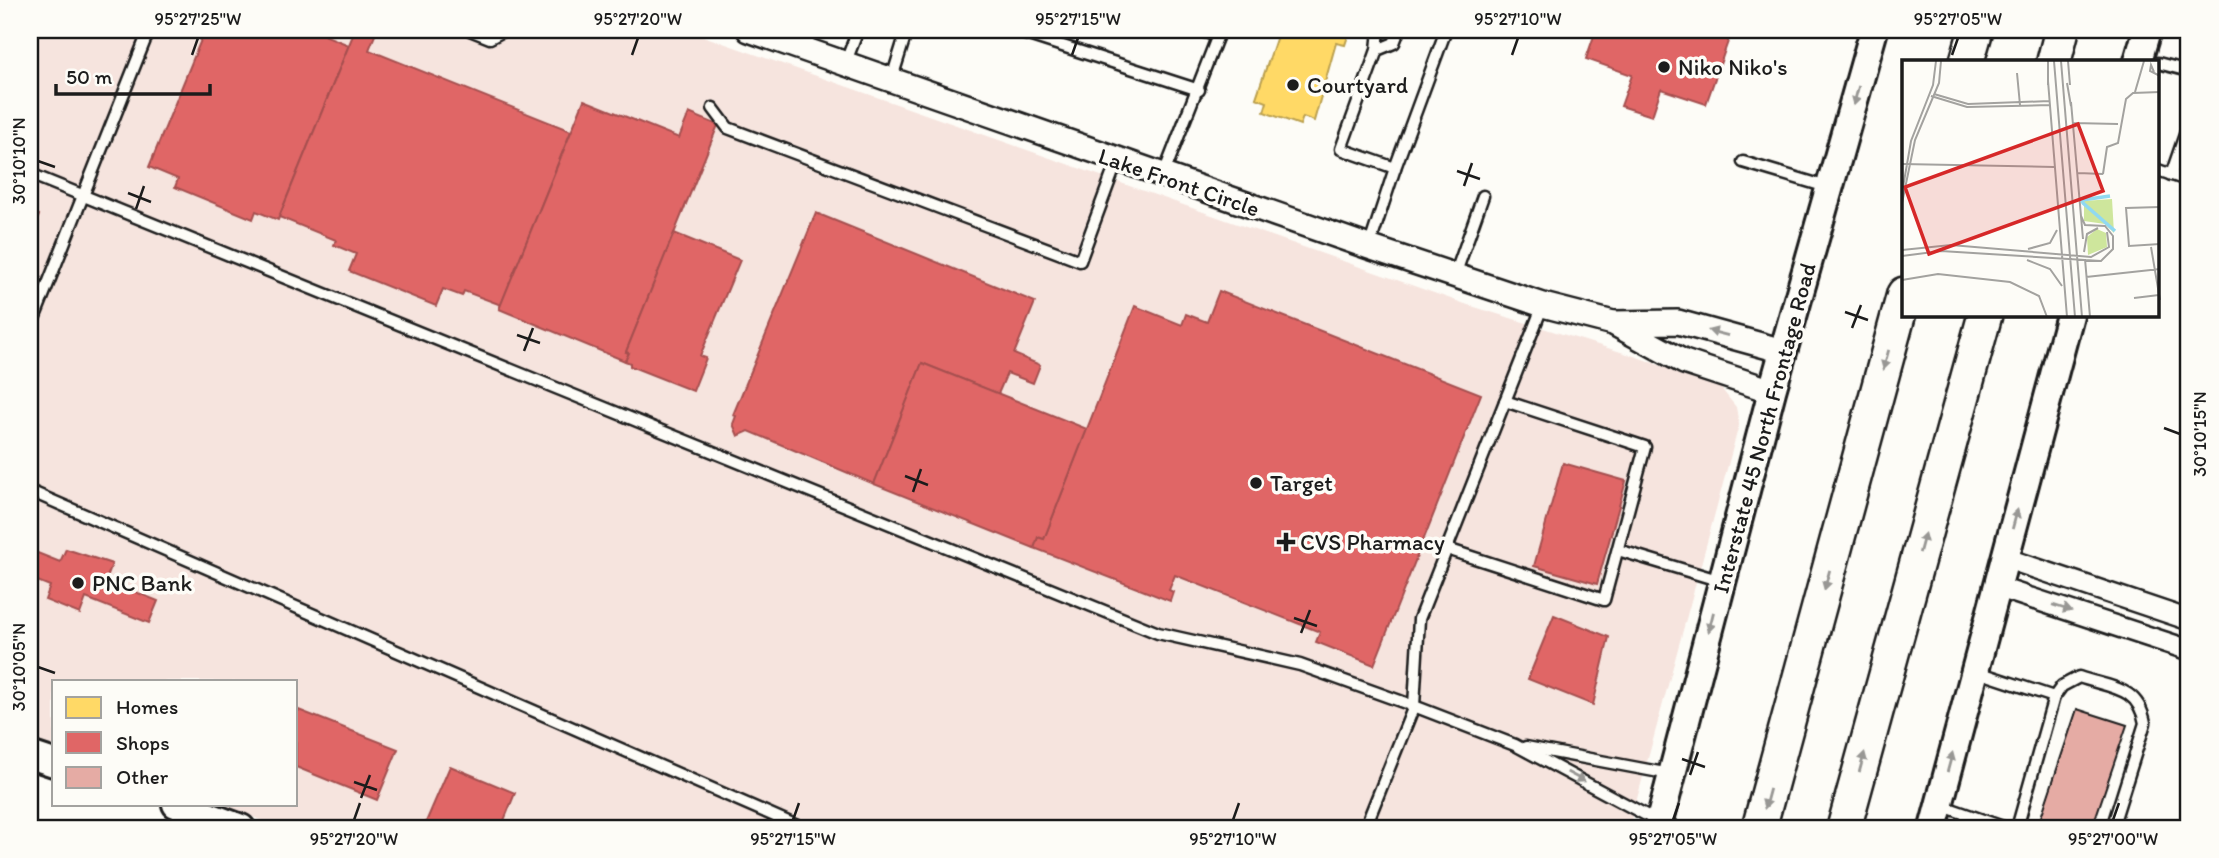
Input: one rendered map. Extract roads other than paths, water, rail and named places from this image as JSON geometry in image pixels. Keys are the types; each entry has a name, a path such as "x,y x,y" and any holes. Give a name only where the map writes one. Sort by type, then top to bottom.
{"highway":[{"path":"1967,60 1976,30"},
{"path":"2054,60 2062,30"},
{"path":"1759,828 1902,301"},
{"path":"1844,828 1983,317"}],"main road":[{"name":"Interstate 45 North Frontage Road","path":"1658,825 1772,391 1874,30"},
{"path":"2147,30 2147,60"},
{"path":"1936,817 2069,317"},
{"path":"30,755 52,762"},
{"path":"181,806 241,828"}],"street":[{"name":"Lake Front Circle","path":"749,30 1162,177 1543,305 1613,323 1684,362 1772,391"},
{"name":"Lake Front Circle","path":"1613,323 1678,322 1783,351"},
{"path":"2005,558 2189,620"},
{"path":"1997,587 2189,650"}],"lane":[{"path":"30,329 149,30"},
{"path":"470,30 490,38 505,30"},
{"path":"845,65 858,30"},
{"path":"891,81 907,30"},
{"path":"1013,30 1199,90"},
{"path":"1162,177 1199,90 1219,33 1199,30"},
{"path":"1379,30 1377,50 1341,149 1395,168"},
{"path":"1377,50 1394,43 1399,30"},
{"path":"1369,247 1446,30"},
{"path":"2160,64 2189,71"},
{"path":"713,108 729,128 1080,261 1117,161"},
{"path":"2171,175 2189,123"},
{"path":"1744,162 1831,188"},
{"path":"2160,171 2189,181"},
{"path":"30,174 1157,633 1300,665 1515,745 1658,825"},
{"path":"1455,276 1483,196"},
{"path":"1365,828 1414,706 1419,619 1543,305"},
{"path":"1447,549 1604,600 1646,447 1505,401"},
{"path":"30,491 787,827 802,828"},
{"path":"1618,550 1722,581"},
{"path":"1975,671 2054,697"},
{"path":"2017,828 2054,697 2062,685 2078,677 2134,696 2142,708 2145,723 2112,828"},
{"path":"1515,745 1673,774"},
{"path":"1936,817 2006,828"}],"place":[{"name":"Niko Niko's","path":"1664,67"},
{"name":"Courtyard","path":"1293,85"},
{"name":"Target","path":"1256,483"},
{"name":"CVS Pharmacy","path":"1286,542"},
{"name":"PNC Bank","path":"78,583"}]}
